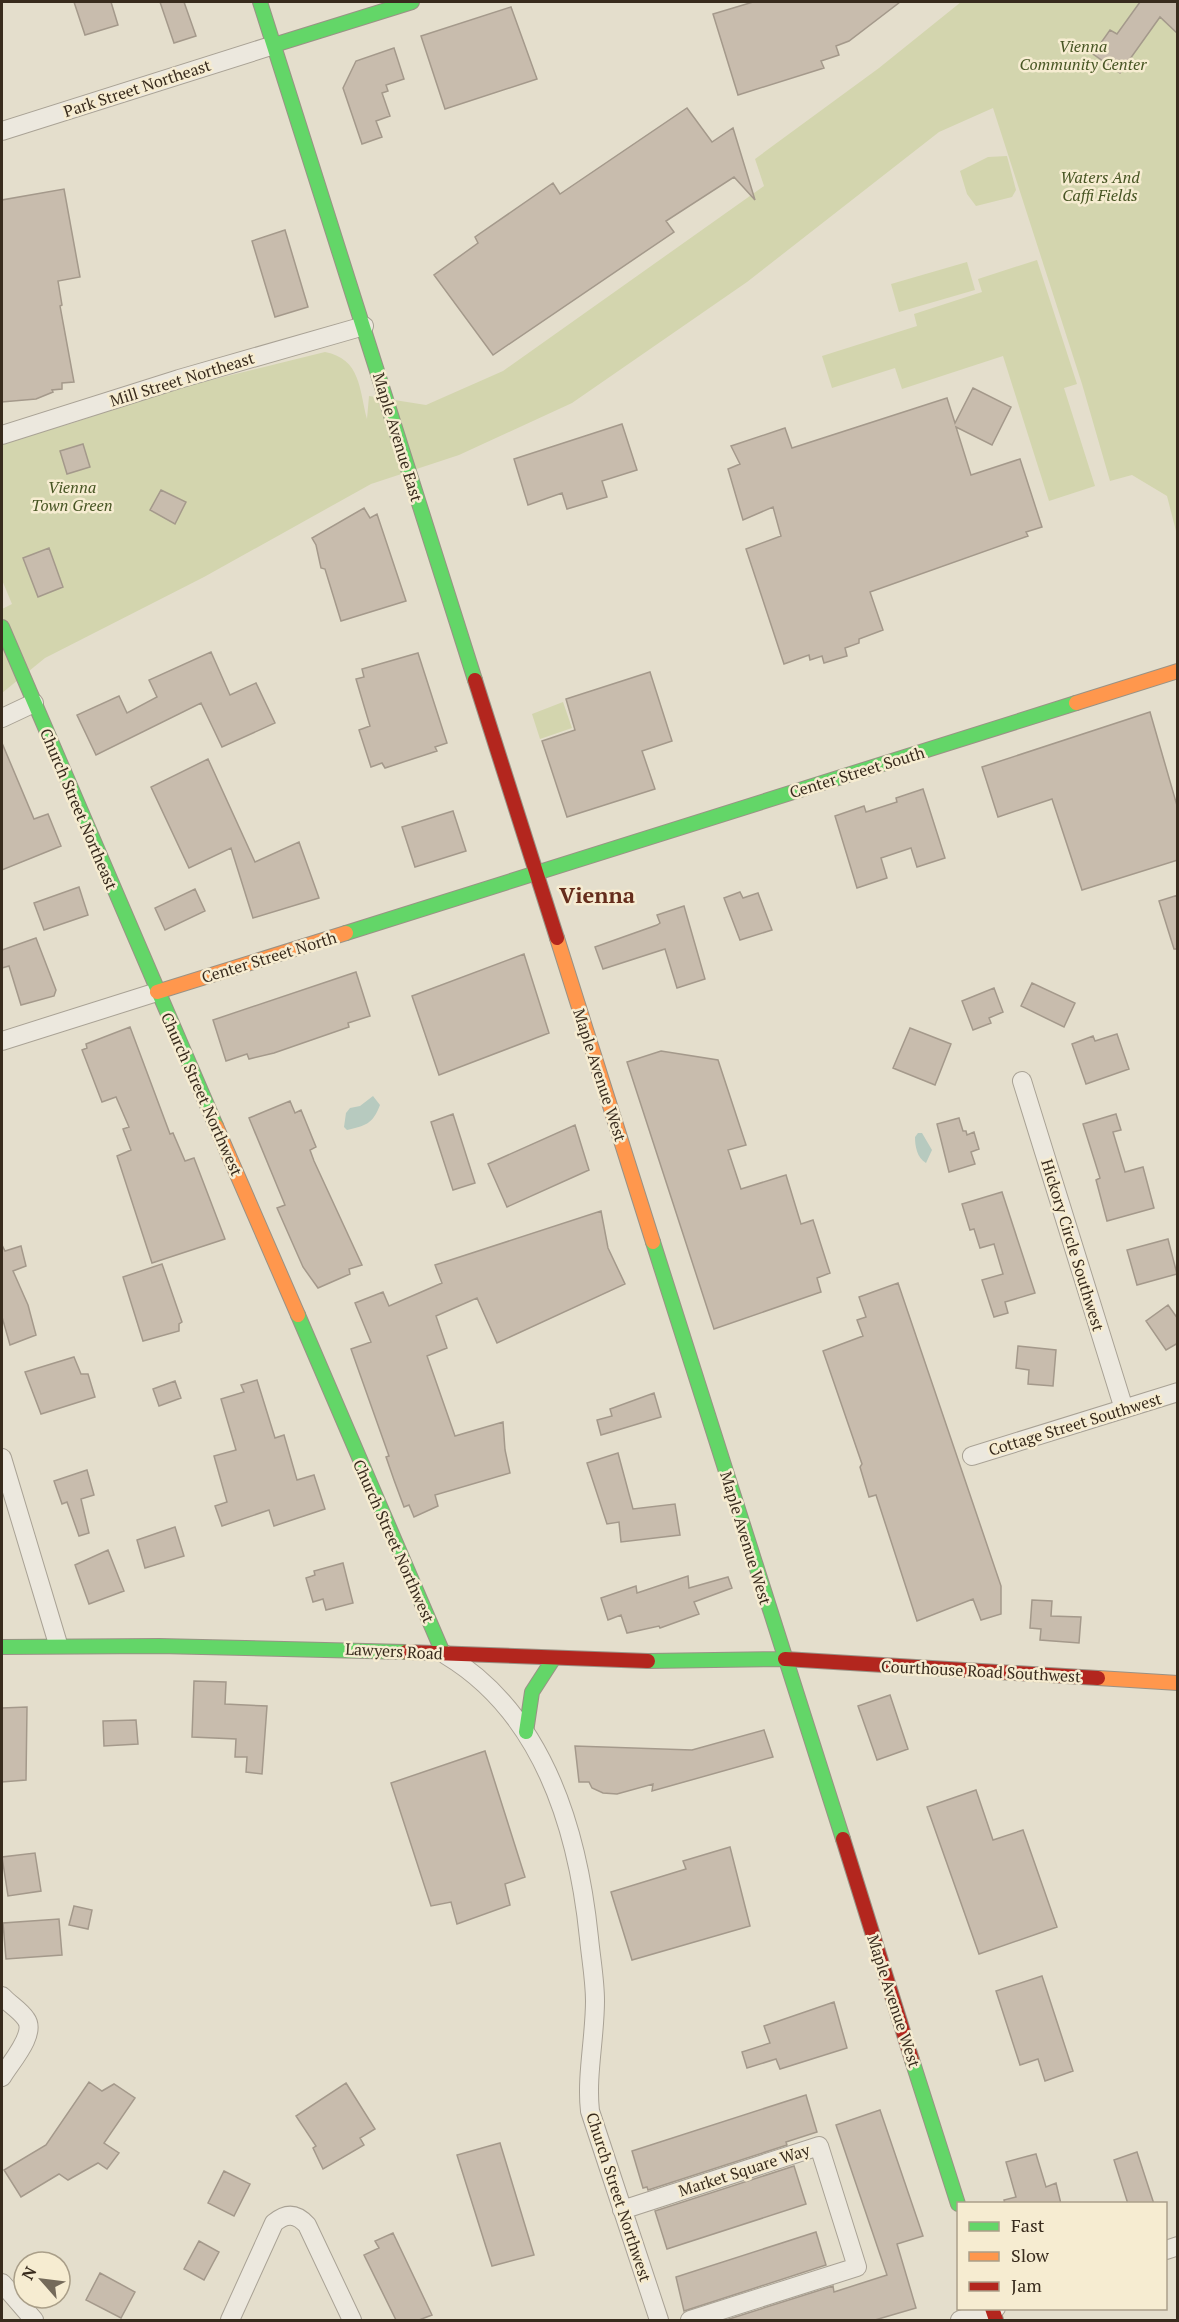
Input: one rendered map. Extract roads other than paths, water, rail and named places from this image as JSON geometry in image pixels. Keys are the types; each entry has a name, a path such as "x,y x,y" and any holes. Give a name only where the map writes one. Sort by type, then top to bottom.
{"main road":[{"name":"Maple Avenue East","path":"260,2 537,872"},
{"path":"274,45 412,2"},
{"name":"Church Street Northeast","path":"2,627 157,992"},
{"name":"Center Street South","path":"537,872 1178,671"},
{"name":"Center Street North","path":"157,992 537,872"},
{"name":"Maple Avenue West","path":"537,872 957,2202"},
{"name":"Church Street Northwest","path":"157,992 442,1653"},
{"name":"Lawyers Road","path":"2,1647 58,1644 329,1648 634,1662 734,1656 785,1659"},
{"path":"526,1732 527,1705 533,1686 554,1658"},
{"name":"Courthouse Road Southwest","path":"785,1659 1178,1683"}],"street":[{"name":"Park Street Northeast","path":"2,131 274,45"},
{"name":"Mill Street Northeast","path":"2,435 179,379 364,326"},
{"path":"2,718 34,703"},
{"name":"Center Street North","path":"2,1041 157,992"},
{"name":"Hickory Circle Southwest","path":"1022,1082 1124,1409"},
{"name":"Cottage Street Southwest","path":"972,1455 1178,1392"},
{"path":"2,1458 58,1644"},
{"name":"Church Street Northwest","path":"442,1653 480,1680 505,1704 526,1732 562,1807 584,1891 595,1998 594,2044 588,2093 590,2111 659,2320"},
{"path":"2,1996 26,2019 29,2028 26,2038 2,2077"},
{"name":"Market Square Way","path":"622,2210 819,2146 857,2267 690,2320"},
{"path":"230,2320 274,2223 282,2216 291,2214 300,2218 307,2225 352,2320"},
{"path":"2,2283 34,2320"},
{"path":"960,2320 994,2312"}],"district":[{"name":"Vienna","path":"597,895"}],"park label":[{"name":"Vienna Community Center","path":"1083,55"},
{"name":"Waters And Caffi Fields","path":"1100,186"},
{"name":"Vienna Town Green","path":"72,496"}]}
